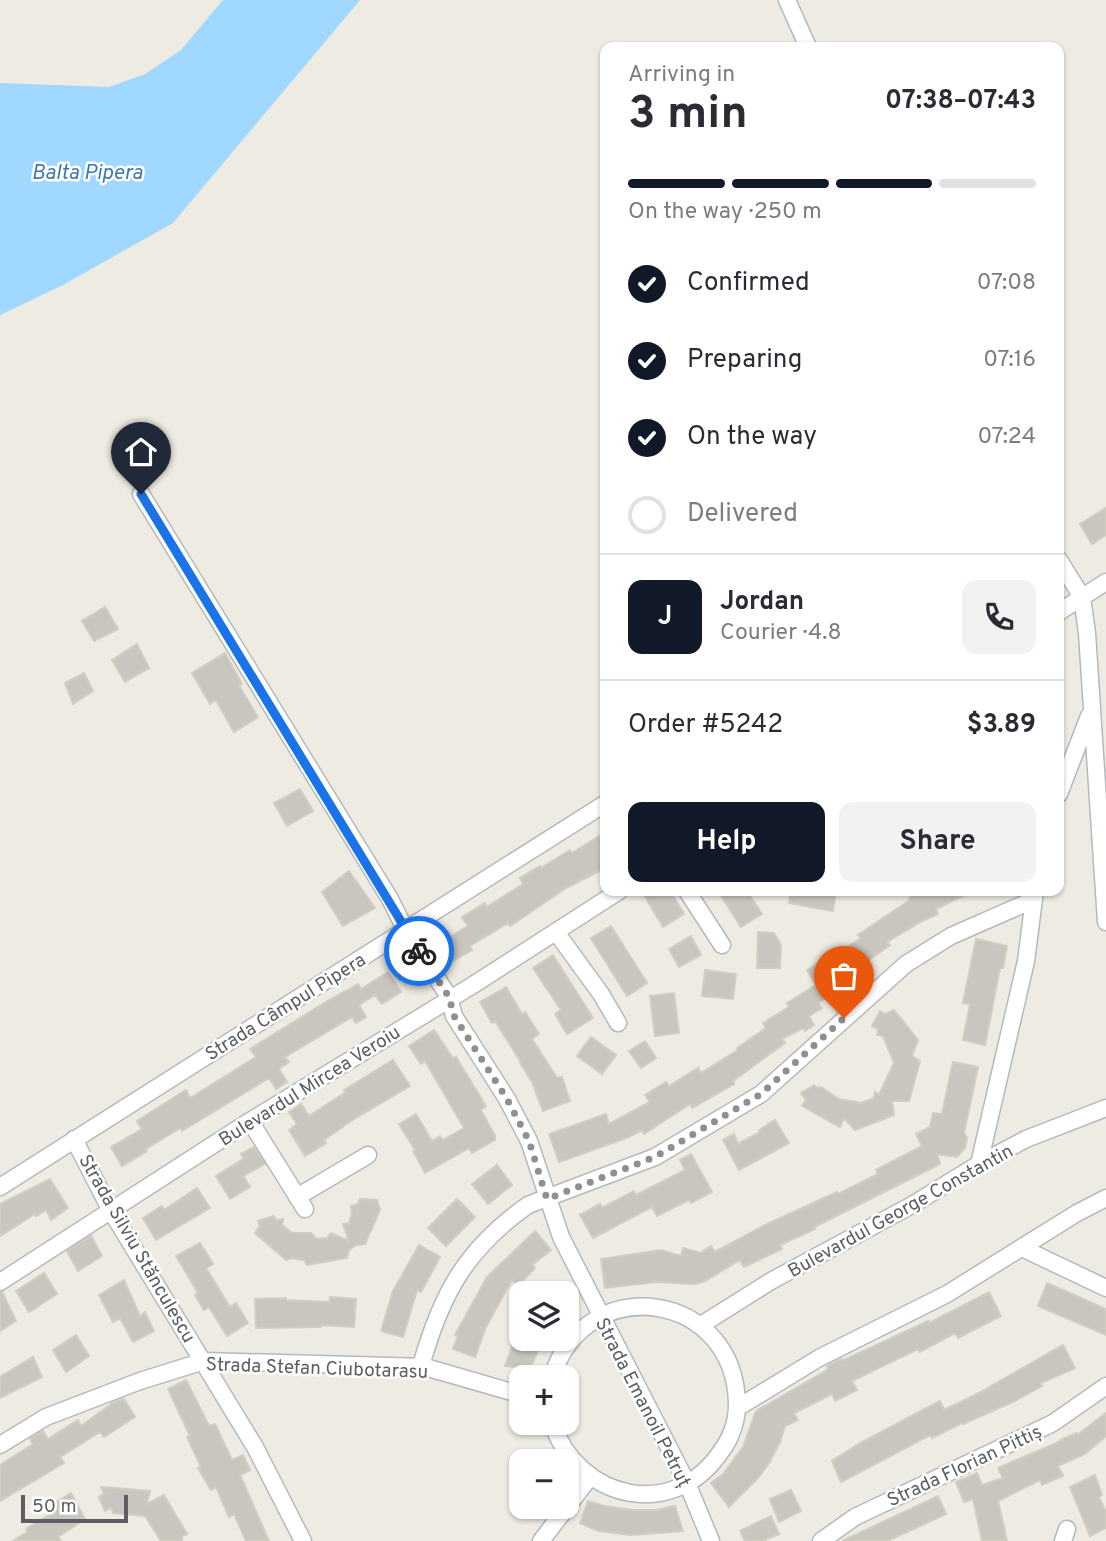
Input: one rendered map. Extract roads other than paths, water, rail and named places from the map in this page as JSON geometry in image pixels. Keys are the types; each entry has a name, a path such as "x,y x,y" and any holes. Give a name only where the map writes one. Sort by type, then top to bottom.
{"street":[{"path":"787,0 806,42"},
{"name":"Strada Emanoil Petruț","path":"141,494 449,997 454,1016 507,1099 529,1141 561,1237 687,1483 711,1541"},
{"path":"1064,568 1082,597 1087,633 1106,922"},
{"path":"1064,608 1106,582"},
{"path":"1064,781 1092,710"},
{"name":"Strada Câmpul Pipera","path":"0,1187 600,807"},
{"name":"Bulevardul Mircea Veroiu","path":"0,1282 250,1121 611,896"},
{"path":"690,896 722,945"},
{"path":"979,1164 1026,961 1033,899"},
{"path":"421,1366 440,1308 457,1275 470,1258 514,1215 528,1205 655,1157 761,1094 906,964 951,936 1033,899"},
{"path":"556,932 601,994 618,1023"},
{"name":"Bulevardul George Constantin","path":"701,1325 771,1281 912,1205 979,1164 1026,1139 1106,1108"},
{"path":"250,1121 301,1203 368,1154"},
{"name":"Strada Silviu Stănculescu","path":"74,1139 111,1211 255,1447 303,1541"},
{"path":"737,1408 820,1358 947,1294 1077,1213 1106,1198"},
{"path":"1022,1248 1106,1288"},
{"path":"557,1365 562,1351 579,1331 600,1316 625,1307 652,1306 678,1312 701,1325 722,1348 735,1377 737,1408 734,1426 722,1452 703,1473 687,1483 663,1492 638,1494 612,1489 590,1477 573,1462 557,1435"},
{"name":"Strada Stefan Ciubotarasu","path":"0,1445 46,1418 140,1381 204,1361 421,1366 509,1391"},
{"name":"Strada Florian Pittiș","path":"821,1541 855,1517 1053,1423 1106,1387"},
{"path":"541,1541 590,1477"}],"water":[{"name":"Balta Pipera","path":"223,0 360,0 173,223 63,285 0,315 0,83 109,87 145,74 181,50"}]}
